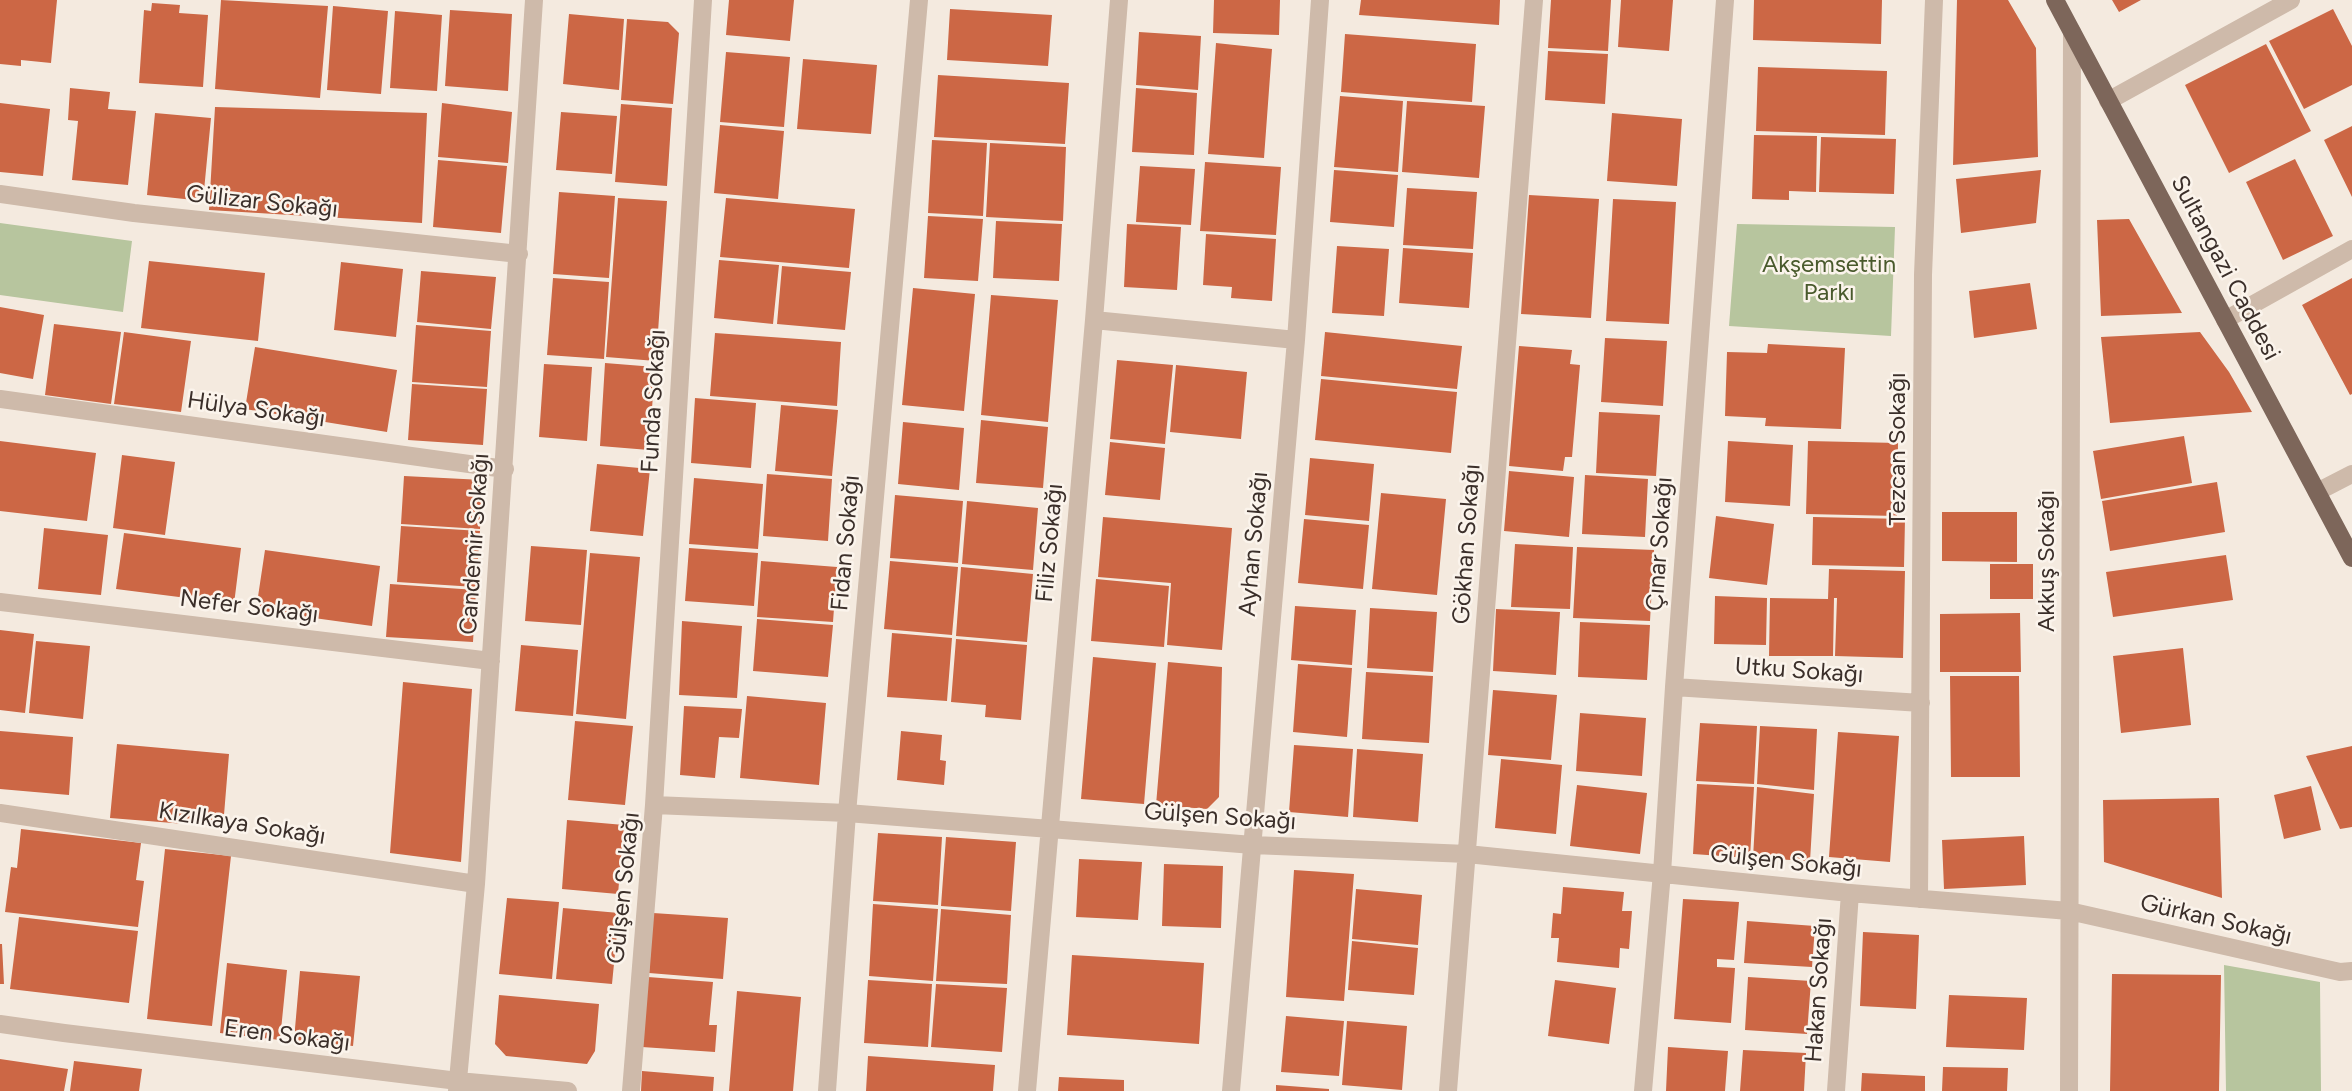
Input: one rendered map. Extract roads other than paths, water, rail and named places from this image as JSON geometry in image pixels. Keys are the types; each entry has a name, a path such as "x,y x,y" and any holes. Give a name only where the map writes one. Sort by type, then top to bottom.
{"main road":[{"name":"Sultangazi Caddesi","path":"2055,0 2352,558"}],"street":[{"name":"Candemir Sokağı","path":"458,1086 476,884 534,0"},
{"name":"Funda Sokağı","path":"654,805 703,0"},
{"name":"Fidan Sokağı","path":"827,1091 847,813 919,0"},
{"name":"Filiz Sokağı","path":"1027,1091 1119,0"},
{"name":"Ayhan Sokağı","path":"1231,1091 1296,340 1320,0"},
{"name":"Gökhan Sokağı","path":"1448,1091 1534,0"},
{"name":"Çınar Sokağı","path":"1643,1091 1662,873 1725,0"},
{"name":"Tezcan Sokağı","path":"1919,899 1923,275 1934,0"},
{"path":"2108,101 2291,0"},
{"name":"Akkuş Sokağı","path":"2068,1091 2072,32"},
{"name":"Gülizar Sokağı","path":"0,194 134,213 519,254"},
{"path":"2225,320 2352,249"},
{"path":"1094,320 1296,340"},
{"name":"Hülya Sokağı","path":"0,399 505,469"},
{"path":"2317,492 2352,474"},
{"name":"Nefer Sokağı","path":"0,602 491,661"},
{"name":"Utku Sokağı","path":"1674,687 1920,704"},
{"name":"Gülşen Sokağı","path":"631,1091 654,805 847,813 1253,845 1467,854 1850,893 2069,911"},
{"name":"Kızılkaya Sokağı","path":"0,813 476,884"},
{"name":"Hakan Sokağı","path":"1836,1091 1850,893"},
{"name":"Gürkan Sokağı","path":"2069,911 2340,972 2352,971"},
{"name":"Eren Sokağı","path":"0,1024 458,1086 568,1091"}],"park label":[{"name":"Akşemsettin Parkı","path":"1829,279"}]}
